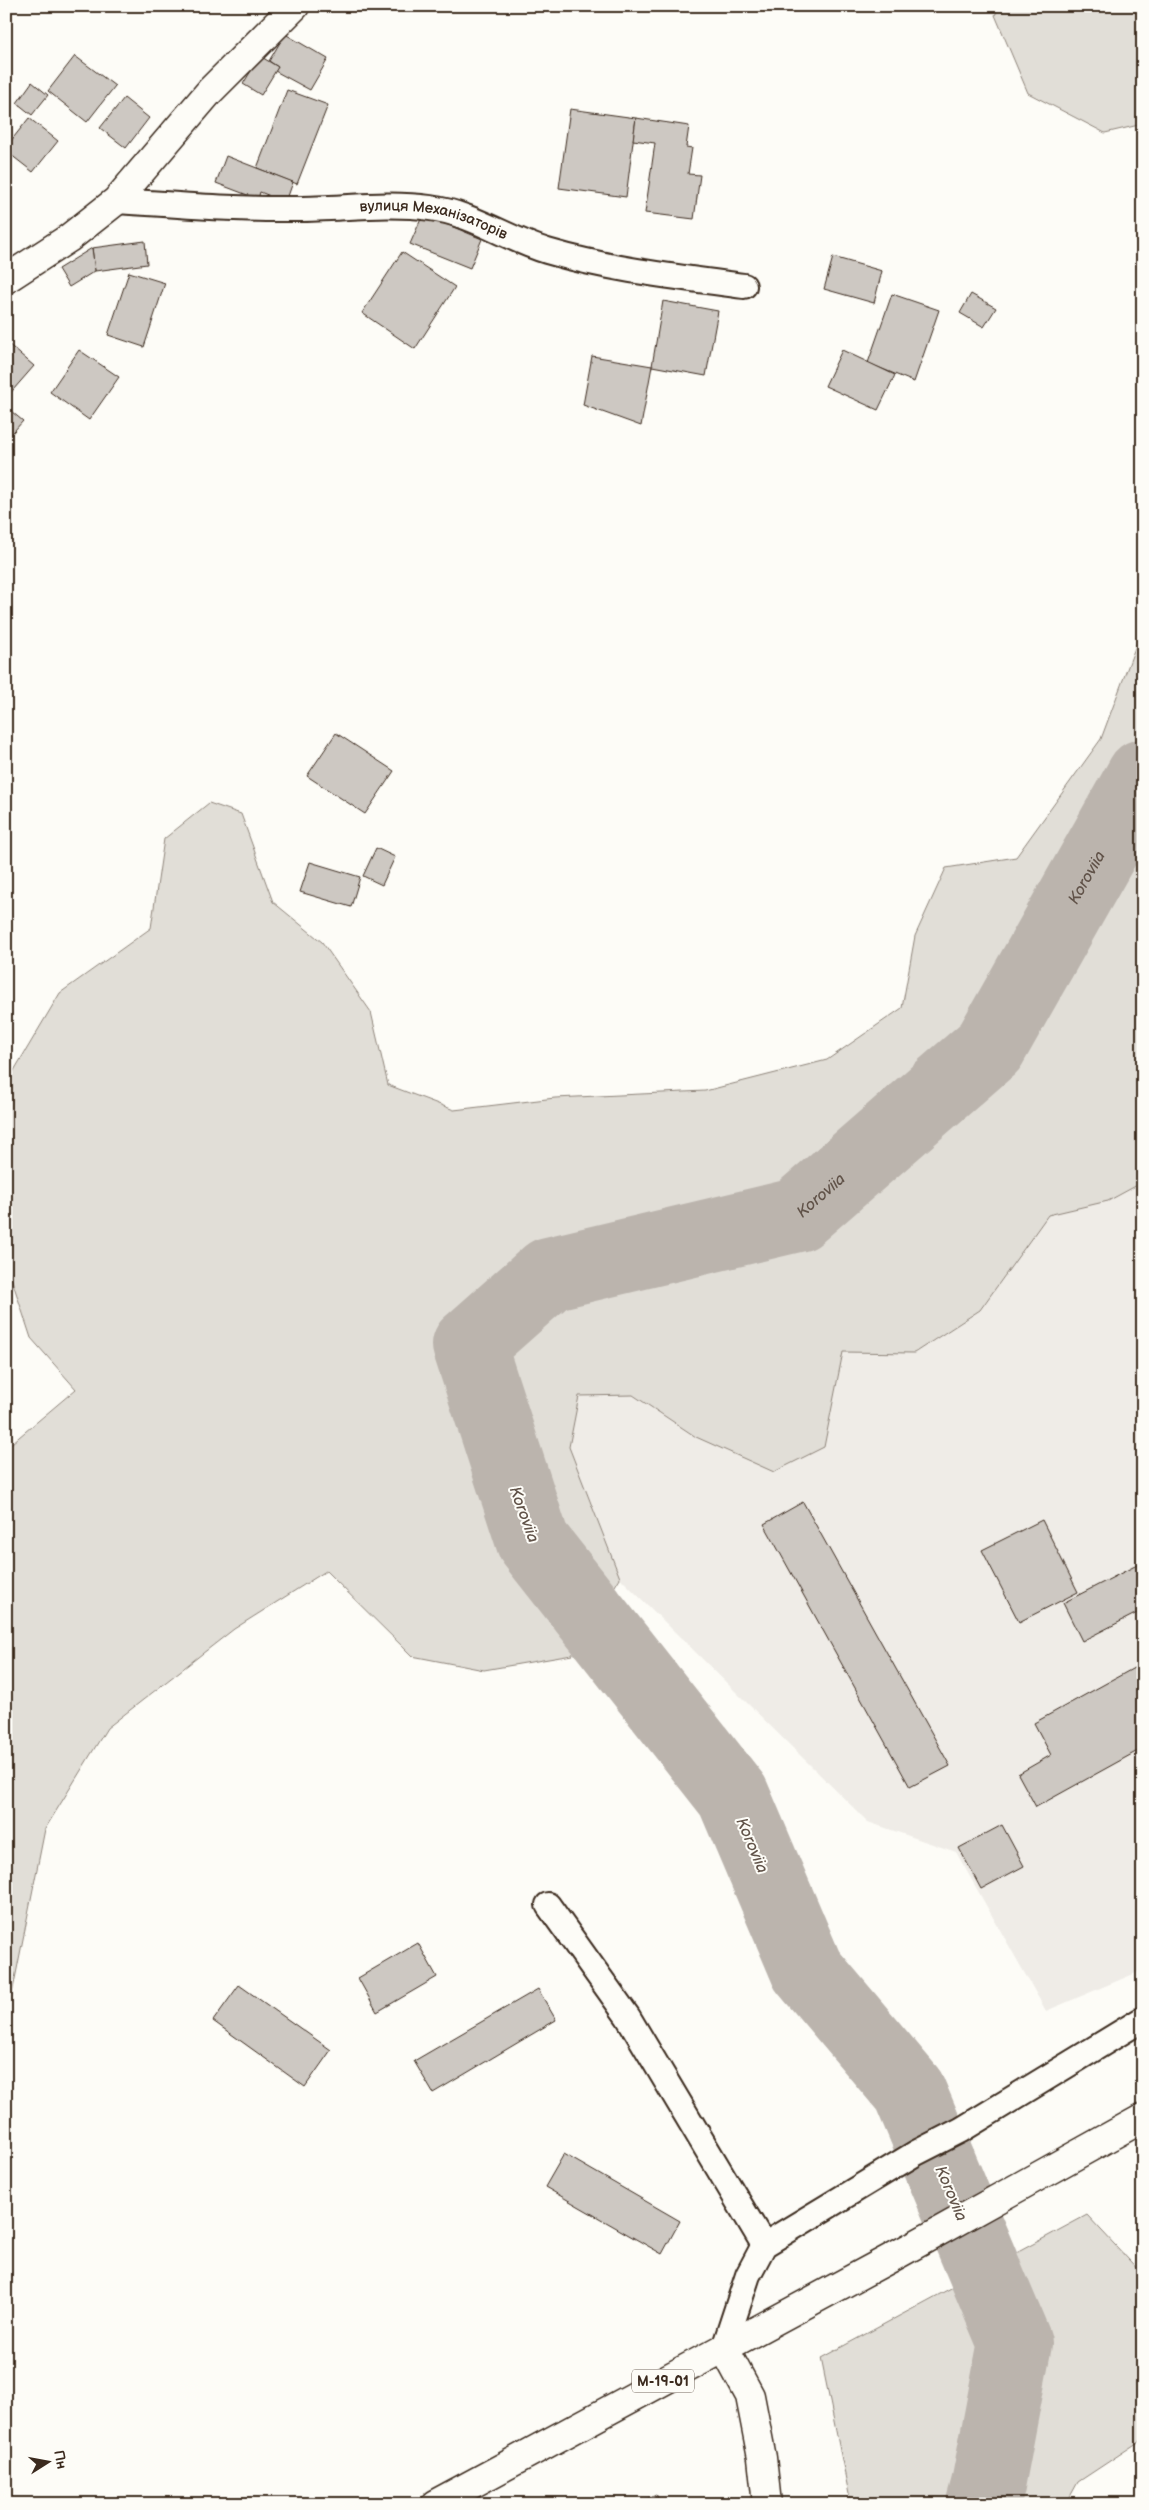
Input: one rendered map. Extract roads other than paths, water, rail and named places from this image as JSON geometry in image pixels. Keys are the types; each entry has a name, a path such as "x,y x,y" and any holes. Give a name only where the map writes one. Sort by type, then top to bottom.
{"main road":[{"path":"6,279 69,238 116,201 210,91 295,6"},
{"name":"М-19-01","path":"435,2504 891,2258 1143,2118"},
{"path":"724,2348 750,2396 762,2458 767,2504"}],"lane":[{"name":"вулиця Механізаторів","path":"116,201 266,210 403,205 432,208 478,222 524,244 582,261 657,275 744,286"},
{"path":"548,1905 628,2017 764,2245"},
{"path":"724,2348 748,2275 764,2245 916,2153 961,2130 1143,2018"}],"waterway":[{"name":"Koroviia","path":"983,2504 1015,2343 909,2091 807,1970 733,1796 533,1542 469,1345 549,1274 797,1215 990,1047 1143,776"}]}
